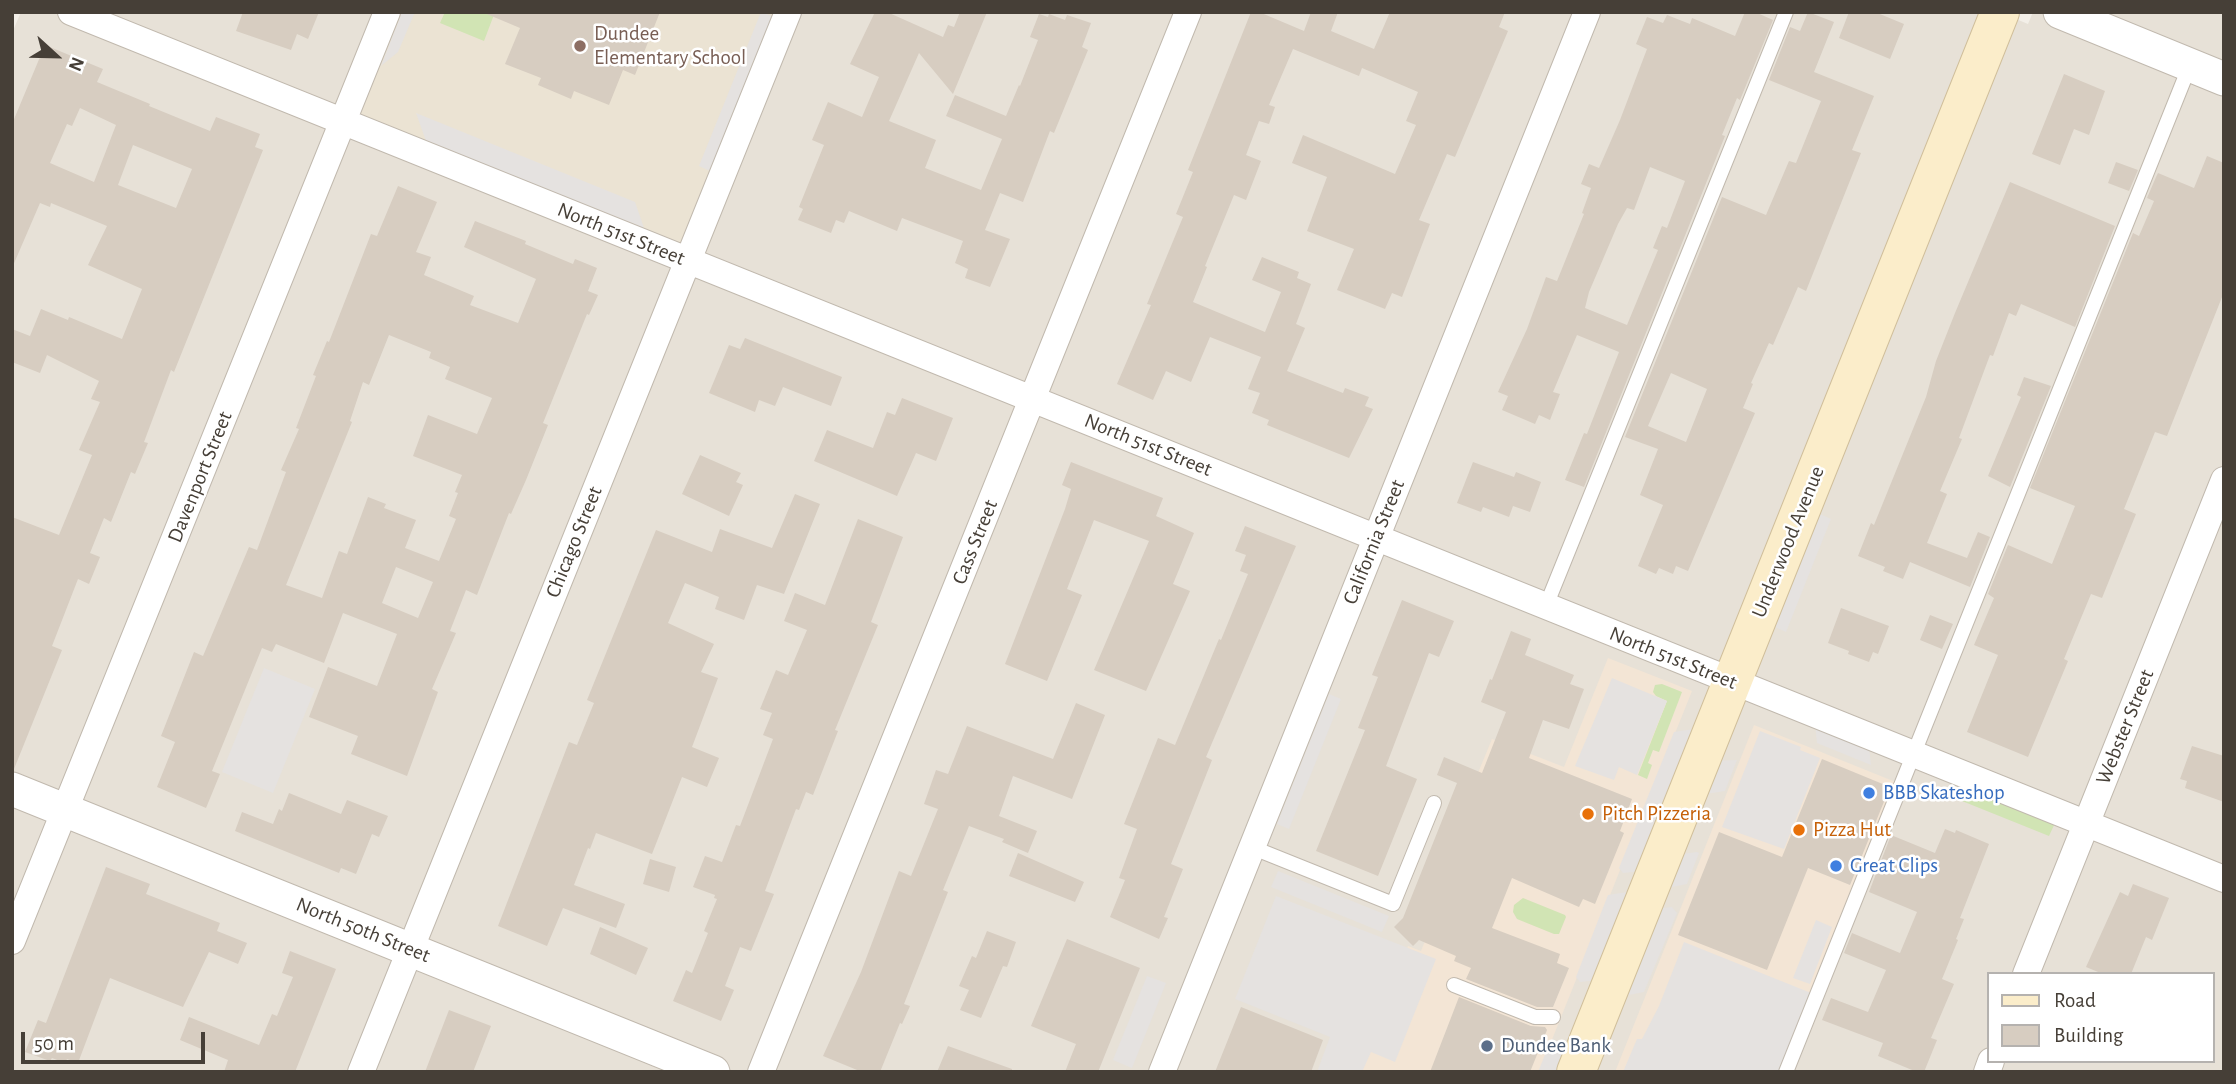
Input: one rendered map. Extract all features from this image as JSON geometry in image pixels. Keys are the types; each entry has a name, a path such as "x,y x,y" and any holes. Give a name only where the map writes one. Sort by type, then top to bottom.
{"main road":[{"name":"Underwood Avenue","path":"1576,1072 2000,12"}],"street":[{"name":"North 51st Street","path":"71,12 2224,878"},
{"name":"Davenport Street","path":"12,942 387,12"},
{"name":"Chicago Street","path":"361,1072 788,12"},
{"name":"Cass Street","path":"761,1072 1188,12"},
{"name":"California Street","path":"1161,1072 1587,12"},
{"path":"2060,12 2224,79"},
{"name":"Webster Street","path":"2027,972 2224,480"},
{"name":"North 50th Street","path":"12,789 713,1072"}],"lane":[{"path":"1546,606 1786,12"},
{"path":"1786,1072 2190,65"},
{"path":"1251,847 1393,904 1434,803"},
{"path":"1454,985 1535,1017 1553,1017"}],"shaded area":[{"path":"21,12 1999,12 2028,24 2033,12 2224,12 2224,1072 12,1072 12,33"},
{"path":"401,12 774,12 681,243 360,114"},
{"path":"402,12 415,12 398,52 381,66"},
{"path":"761,12 772,16 710,171 699,166"},
{"path":"416,113 635,202 644,228 426,141"},
{"path":"1820,514 1831,519 1786,632 1775,627"},
{"path":"1608,658 1692,691 1539,1072 1358,1072 1408,946 1421,951 1478,807 1466,802 1492,739 1564,767"},
{"path":"264,668 315,689 273,793 222,772"},
{"path":"1612,678 1667,701 1637,775 1619,767 1614,780 1575,766"},
{"path":"1329,694 1341,699 1289,829 1277,824"},
{"path":"1815,724 1869,747 1871,765 1817,743"},
{"path":"1754,725 1898,783 1782,1072 1615,1072"},
{"path":"1700,728 1642,871 1623,873 1619,868 1674,732"},
{"path":"1760,731 1801,747 1800,750 1820,758 1784,849 1722,827"},
{"path":"1737,760 1725,791 1699,795 1712,761"},
{"path":"1699,853 1687,884 1662,889 1675,855"},
{"path":"1278,871 1389,916 1382,932 1271,887"},
{"path":"1634,891 1599,980 1580,982 1576,977 1608,895"},
{"path":"1276,896 1436,959 1395,1062 1371,1052 1362,1072 1317,1072 1330,1037 1235,999"},
{"path":"1672,907 1677,913 1644,992 1619,997 1654,909"},
{"path":"1816,920 1832,927 1810,984 1793,978"},
{"path":"1684,942 1811,993 1778,1072 1623,1072 1637,1039 1642,1039 1659,1006"},
{"path":"1147,976 1166,983 1132,1068 1113,1060"},
{"path":"1574,1042 1562,1072 1538,1072 1549,1045"}],"green space":[{"path":"445,12 495,12 484,41 440,23"},
{"path":"1662,684 1682,692 1659,752 1653,750 1648,763 1652,765 1647,779 1638,775 1667,701 1653,692 1655,685"},
{"path":"1963,785 2055,823 2049,836 1957,799"},
{"path":"1523,898 1565,915 1559,934 1517,919 1513,912 1514,905"}],"building":[{"path":"243,12 319,12 308,39 297,34 291,50 236,31"},
{"name":"Dundee Elementary School","path":"482,12 660,12 635,75 623,70 609,105 574,91 571,99 538,85 541,78 505,64 520,28"},
{"path":"875,12 887,12 943,37 948,25 954,27 960,12 987,12 953,94 919,53 889,121 936,140 925,168 981,190 1002,139 946,116 955,95 1006,116 1038,40 1030,37 1039,14 1048,17 1049,14 1065,20 1067,15 1091,23 1082,47 1088,50 1054,133 1050,131 1023,202 1000,193 985,230 1010,239 990,287 965,278 968,269 955,263 963,241 902,218 897,231 849,211 844,223 836,220 831,233 798,220 803,209 799,207 824,145 812,140 828,102 862,117 879,77 850,64"},
{"path":"1251,12 1259,12 1304,31 1311,12 1338,12 1331,31 1374,49 1390,12 1505,12 1499,27 1508,31 1455,157 1447,154 1419,220 1430,224 1402,297 1392,293 1385,309 1337,290 1354,249 1307,231 1327,177 1292,163 1303,135 1395,174 1416,125 1406,121 1418,92 1362,68 1359,76 1293,49 1269,105 1275,107 1269,124 1259,121 1246,155 1261,161 1246,200 1234,195 1205,266 1207,267 1193,302 1265,332 1281,292 1252,280 1262,257 1299,272 1297,278 1311,284 1296,324 1305,328 1287,371 1343,393 1345,388 1369,397 1365,406 1373,409 1349,458 1267,425 1269,420 1252,413 1260,393 1248,389 1261,357 1210,337 1191,382 1166,371 1153,400 1117,384 1151,305 1147,304 1183,217 1176,214 1193,172 1188,170"},
{"path":"1745,12 1755,12 1773,20 1740,100 1737,98 1722,135 1725,136 1584,487 1565,480 1584,433 1587,434 1619,352 1577,335 1553,392 1560,394 1550,420 1539,415 1535,424 1502,410 1508,396 1498,392 1527,329 1546,277 1557,281 1584,214 1582,213 1591,188 1581,184 1589,164 1599,168 1620,120 1647,49 1636,44 1647,17 1663,23 1667,15 1690,24 1692,18 1735,36","holes":["1650,167 1685,181 1667,228 1662,226 1653,248 1658,250 1627,325 1585,308 1589,292 1618,224 1627,208 1634,210"]},
{"path":"1808,12 1834,22 1814,72 1874,96 1852,150 1861,153 1806,291 1798,287 1773,345 1769,343 1751,383 1753,384 1743,408 1755,413 1688,571 1676,566 1673,574 1659,568 1656,574 1638,566 1663,505 1640,495 1658,449 1625,437 1722,197 1766,215 1789,161 1796,163 1821,101 1769,80 1790,27 1800,31","holes":["1671,373 1707,389 1686,442 1648,426"]},
{"path":"1849,12 1875,12 1904,24 1890,59 1839,38"},
{"path":"45,45 103,69 97,82 150,104 149,106 210,131 216,117 260,134 255,147 263,150 174,372 171,370 144,442 148,443 135,474 131,472 111,522 104,518 90,553 100,557 89,584 78,579 52,646 62,650 14,769 12,517 59,535 92,455 79,450 100,402 91,399 99,381 47,355 40,373 12,362 12,329 30,336 41,309 68,320 69,317 122,339 142,289 88,265 107,226 51,203 50,207 40,203 12,268 12,124","holes":["80,108 116,125 94,182 50,163 67,124 72,126","133,145 192,169 176,208 118,185"]},
{"path":"2064,74 2105,91 2089,135 2074,129 2060,165 2032,154"},
{"path":"2207,156 2224,163 2224,292 2167,436 2155,432 2124,509 2136,514 2102,598 2091,594 2064,659 2068,661 2028,757 1967,732 1998,655 1974,645 1994,598 1988,594 2008,545 2052,564 2075,506 2030,488 2133,233 2139,236 2154,201 2147,198 2158,173 2194,188"},
{"path":"2116,162 2138,170 2129,191 2108,183"},
{"path":"2010,182 2115,226 2075,327 2021,304 2016,316 2009,313 1993,356 1990,355 1959,438 1962,439 1940,491 1947,494 1927,543 1967,558 1978,532 1990,537 1970,587 1910,562 1903,579 1883,571 1885,567 1858,556 1871,523 1874,525 1926,397 1936,361 1955,313"},
{"path":"398,186 437,202 416,252 431,257 424,275 474,296 470,305 518,323 536,279 464,247 475,221 526,241 525,244 573,264 575,259 597,268 588,291 598,295 589,315 587,314 543,423 548,425 477,595 466,590 450,631 456,633 432,689 438,692 407,776 351,754 358,736 309,717 328,667 377,686 397,634 343,613 324,663 276,644 272,652 262,648 212,771 220,774 206,808 157,787 175,742 161,736 194,652 203,656 249,547 257,550 286,472 281,470 299,429 296,428 316,376 313,375 327,341 329,342 371,234 377,236","holes":["389,335 431,352 429,358 450,367 445,379 492,398 477,434 428,415 413,456 462,475 449,516 456,519 439,561 405,548 416,520 384,508 386,504 368,497 347,554 339,551 322,598 286,585 352,422 350,421 363,382 369,385","396,567 433,582 418,618 382,603"]},
{"path":"745,338 842,377 831,406 783,387 775,406 759,400 755,412 709,393 729,345 740,349"},
{"path":"2024,377 2051,386 2010,487 1988,476 2021,397 2017,395"},
{"path":"902,398 953,418 936,461 916,453 897,496 814,461 827,430 873,448 887,412 895,415"},
{"path":"700,455 741,473 736,482 743,485 729,516 682,494"},
{"path":"1071,462 1163,498 1156,516 1194,533 1173,584 1190,591 1146,691 1094,670 1149,541 1094,520 1067,589 1082,595 1047,681 1005,664 1065,509 1071,489 1062,485"},
{"path":"1473,462 1514,477 1516,472 1541,482 1530,512 1513,506 1509,517 1483,507 1481,512 1457,503"},
{"path":"795,494 820,504 784,594 757,585 744,620 715,609 719,597 685,583 668,623 714,644 701,672 718,678 692,747 719,758 707,787 682,777 652,854 596,833 574,885 625,904 616,928 563,908 547,946 498,926 569,742 577,745 594,703 587,700 656,530 712,552 720,529 772,548"},
{"path":"858,519 903,537 871,622 878,625 835,730 838,731 813,795 806,792 799,810 796,809 765,891 774,894 751,951 740,947 725,986 734,990 721,1021 673,1001 686,970 692,973 708,933 704,931 717,899 714,898 715,895 693,887 705,856 722,862 736,825 740,826 773,739 763,735 772,713 760,709 776,670 788,675 807,630 784,621 795,593 825,605"},
{"path":"1245,526 1296,546 1206,757 1212,760 1171,864 1183,869 1164,917 1168,918 1159,939 1110,917 1125,880 1119,878 1137,829 1124,824 1158,738 1175,745 1248,574 1240,571 1246,555 1235,551"},
{"path":"1402,600 1454,621 1439,657 1429,653 1386,766 1417,779 1378,876 1316,851 1365,730 1358,728 1378,677 1372,675"},
{"path":"1841,608 1889,626 1878,654 1873,652 1869,662 1828,643"},
{"path":"1930,615 1953,624 1942,649 1920,640"},
{"path":"1511,631 1531,639 1525,655 1574,675 1570,684 1584,689 1569,729 1543,720 1529,758 1632,799 1620,831 1624,833 1595,904 1583,899 1579,907 1512,878 1492,928 1560,954 1557,963 1569,968 1553,1007 1537,1007 1466,979 1471,968 1454,961 1456,956 1419,940 1413,946 1394,927 1403,918 1457,783 1437,775 1444,757 1482,773 1506,712 1481,702"},
{"path":"1076,703 1105,715 1072,799 1013,776 999,816 1037,831 1028,853 1002,842 1004,839 969,826 943,890 948,892 904,1004 910,1006 880,1072 862,1072 823,1056 861,972 899,871 911,876 938,809 924,804 936,770 948,774 967,726 1053,759"},
{"path":"2192,746 2224,756 2224,802 2185,788 2187,781 2180,779"},
{"path":"1822,759 1890,787 1850,885 1808,868 1767,970 1678,935 1719,832 1782,857"},
{"path":"289,793 341,814 347,800 388,816 379,837 372,834 356,874 341,868 339,873 235,831 242,812 273,824"},
{"path":"1945,829 1955,833 1956,830 1989,844 1960,918 1964,919 1956,939 1958,940 1942,979 1954,984 1931,1038 1937,1040 1924,1072 1917,1072 1878,1056 1883,1043 1822,1020 1831,998 1868,1012 1886,970 1844,953 1852,933 1900,953 1917,912 1869,892 1891,835 1935,853"},
{"path":"1018,853 1084,882 1075,902 1009,876"},
{"path":"650,859 676,867 669,892 643,884"},
{"path":"106,867 150,884 146,894 220,923 217,931 247,943 238,964 209,952 183,1007 110,978 78,1063 67,1059 65,1063 52,1058 50,1061 25,1052 38,1020 46,1023"},
{"path":"2133,884 2169,898 2152,940 2146,937 2132,972 2098,972 2086,967 2120,892 2128,896"},
{"path":"600,927 648,948 636,975 590,954"},
{"path":"987,931 1016,942 1007,967 1003,966 981,1018 960,1010 969,990 959,986 972,956 976,958"},
{"path":"1067,939 1140,968 1098,1072 1065,1072 1076,1044 1031,1026"},
{"path":"290,951 336,969 295,1072 224,1072 228,1060 180,1040 189,1017 259,1045 272,1014 277,1016 293,977 282,973"},
{"name":"Dundee Bank","path":"1459,997 1531,1026 1545,1027 1547,1030 1530,1072 1430,1072"},
{"path":"1241,1007 1323,1040 1311,1072 1215,1072"},
{"path":"449,1010 491,1026 473,1072 425,1072"},
{"path":"948,1046 1012,1069 1012,1072 937,1072"}],"place":[{"name":"Dundee Elementary School","path":"580,46"},
{"name":"BBB Skateshop","path":"1869,793"},
{"name":"Pitch Pizzeria","path":"1588,814"},
{"name":"Pizza Hut","path":"1799,830"},
{"name":"Great Clips","path":"1836,866"},
{"name":"Dundee Bank","path":"1487,1046"}]}
